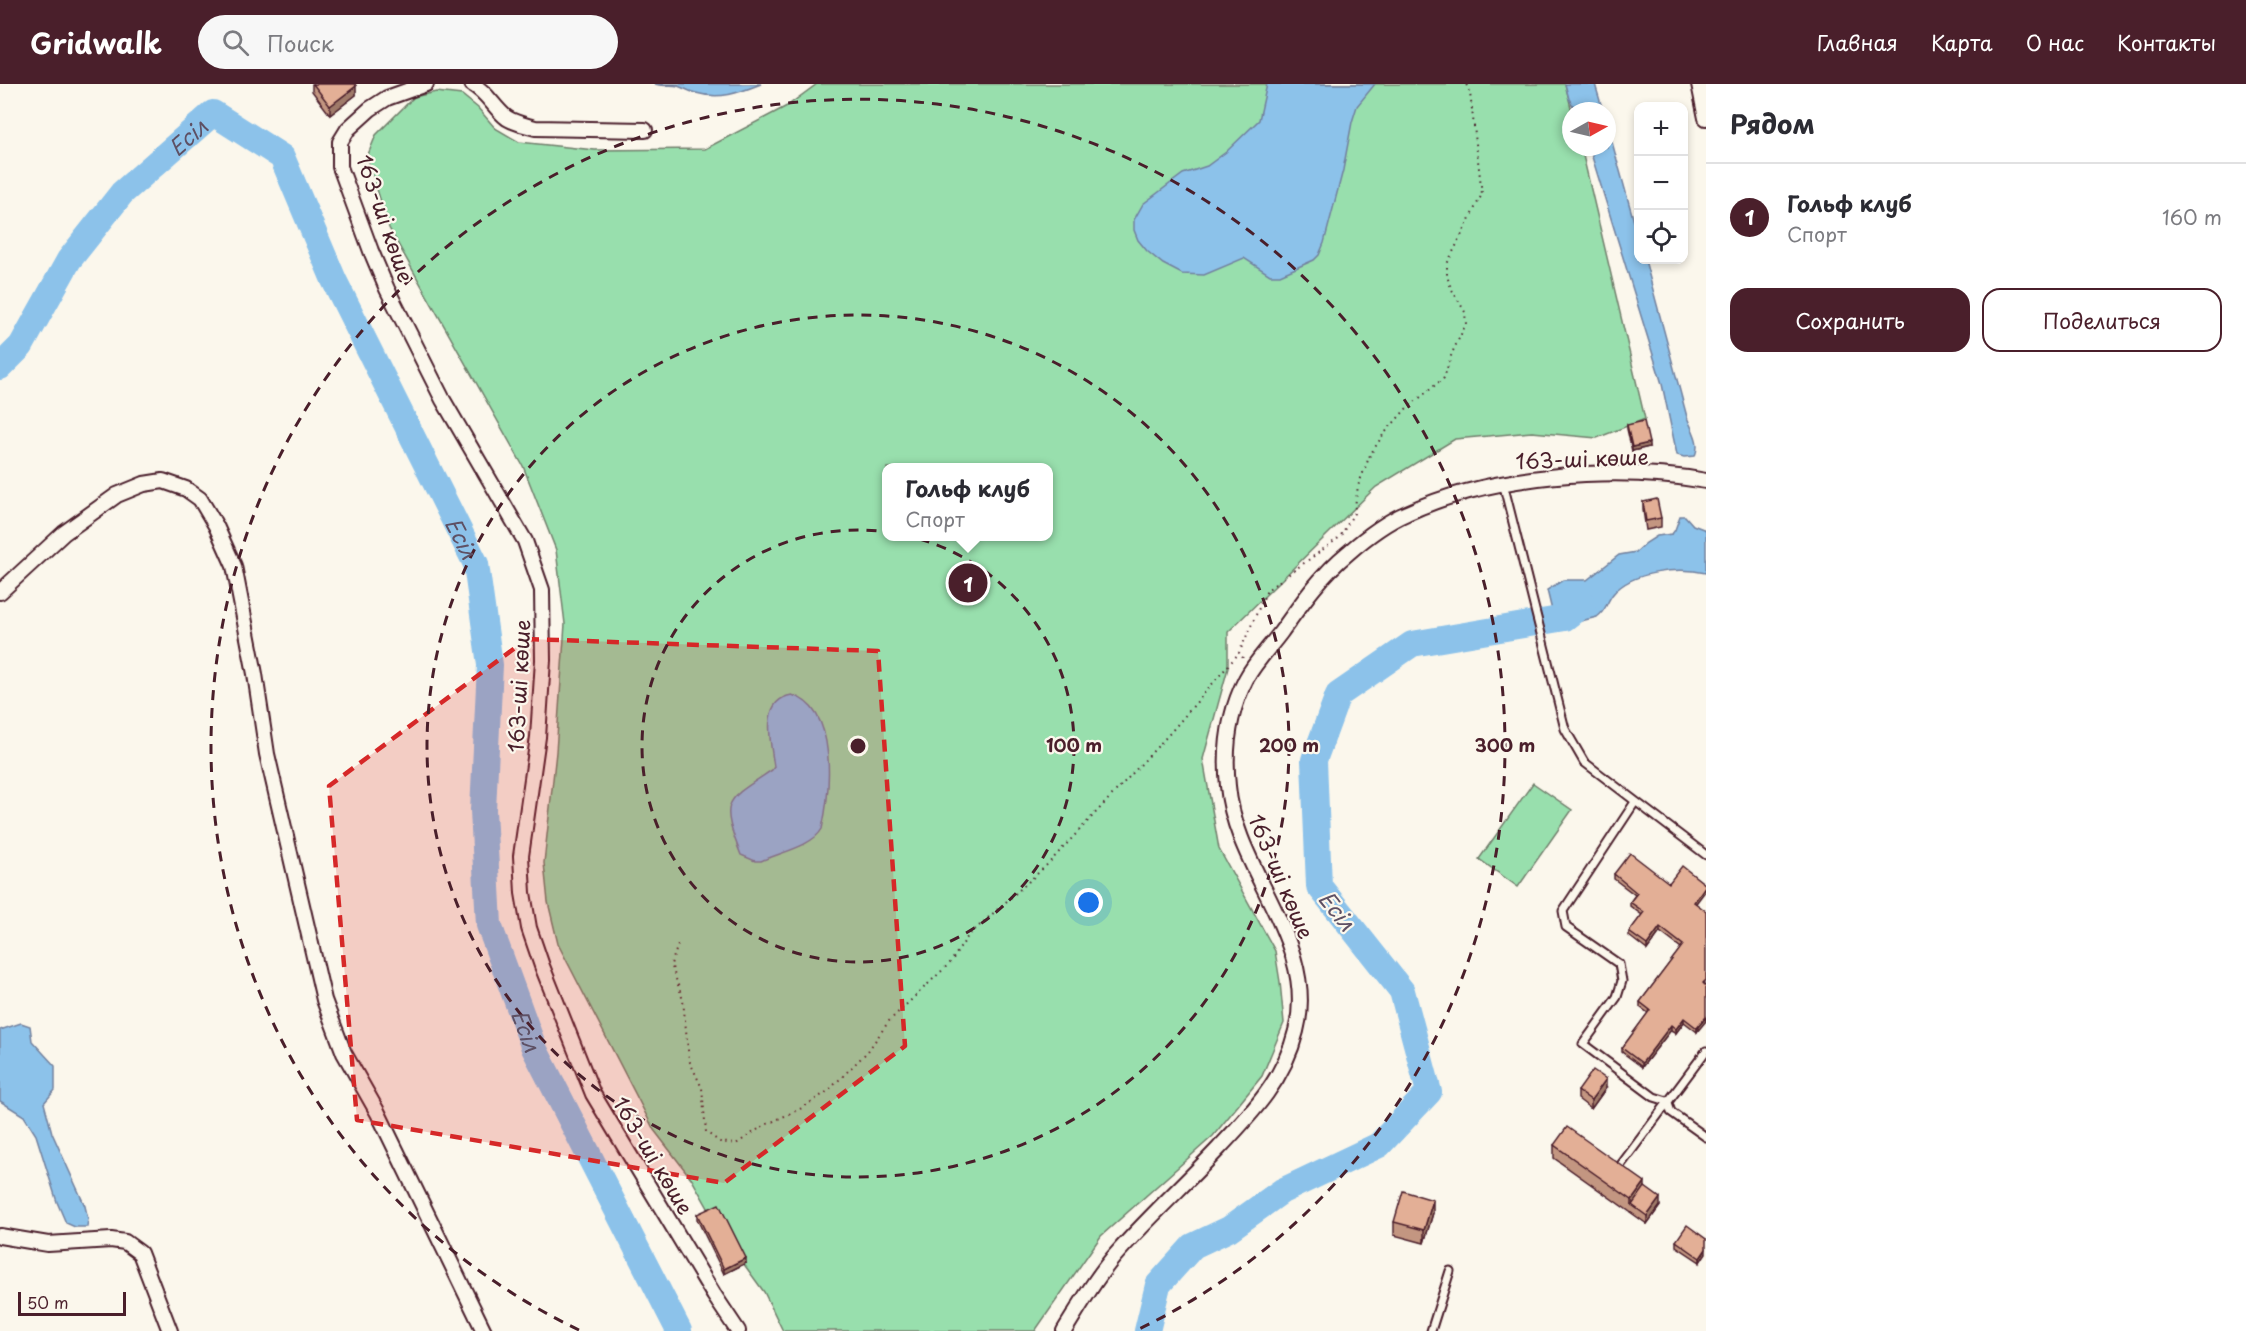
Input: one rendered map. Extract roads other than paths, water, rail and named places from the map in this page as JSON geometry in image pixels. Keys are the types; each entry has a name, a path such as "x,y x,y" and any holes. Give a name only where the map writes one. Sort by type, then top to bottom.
{"street":[{"name":"163-ші көше","path":"426,84 387,98 370,109 348,129 340,142 340,167 371,251 410,336 443,400 525,541 542,590 543,660 538,737 521,856 523,893 530,928 542,966 593,1094 738,1331"},
{"path":"472,84 480,88 506,117 526,126 645,130"},
{"path":"1699,84 1706,118"},
{"name":"163-ші көше","path":"1064,1331 1116,1254 1250,1115 1272,1088 1288,1056 1298,1028 1300,997 1296,964 1288,940 1233,822 1226,747 1233,713 1247,678 1314,587 1347,554 1403,515 1436,501 1503,483 1557,477 1622,474 1706,481"},
{"path":"0,592 64,532 117,495 144,484 163,481 186,489 200,499 216,526 234,566 255,674 267,754 324,1000 344,1053 378,1113 484,1331"},
{"path":"0,1236 48,1244 111,1240 125,1242 140,1253 170,1331"}],"lane":[{"path":"1503,483 1565,729 1584,762 1706,855"},
{"path":"1635,802 1563,911 1566,927 1619,964 1622,981 1617,997 1583,1044 1654,1097 1667,1101"},
{"path":"1620,1166 1706,1051"},
{"path":"1667,1101 1671,1112 1706,1137"},
{"path":"1431,1331 1450,1271"}],"water":[{"path":"655,84 761,84 737,93 713,96 678,86"},
{"path":"1267,84 1375,84 1357,106 1343,170 1319,255 1314,260 1280,275 1270,275 1244,258 1204,275 1182,274 1163,264 1147,251 1138,240 1134,230 1134,220 1143,204 1183,174 1207,166 1226,152 1259,120"},
{"path":"1565,84 1595,84 1600,102 1571,102"},
{"path":"1592,156 1616,156 1634,222 1634,264 1646,264 1687,417 1696,441 1695,456 1677,455 1662,384"},
{"path":"1680,516 1685,516 1693,525 1706,530 1706,573 1670,571 1632,580 1613,594 1597,617 1556,627 1547,590 1563,580 1587,580 1619,555 1636,552 1657,536 1672,534"},
{"path":"792,695 807,703 818,717 824,734 828,753 828,774 822,829 811,840 795,848 761,861 755,861 741,855 730,823 729,812 736,796 774,767 770,735 771,714 775,705"},
{"path":"21,1023 30,1026 32,1041 55,1066 55,1090 44,1103 52,1133 85,1206 87,1227 75,1227 66,1223 36,1135 24,1116 0,1101 0,1030"}],"waterway":[{"name":"Есіл","path":"0,367 21,346 69,260 122,193 213,113 282,157 334,280 476,564 490,665 483,810 489,925 534,1048 679,1331"},
{"name":"Есіл","path":"1147,1331 1158,1285 1193,1246 1229,1229 1282,1191 1379,1145 1429,1092 1402,991 1319,886 1314,760 1338,695 1412,644 1565,618 1583,604"}],"place":[{"name":"Гольф клуб","path":"968,583"}]}
